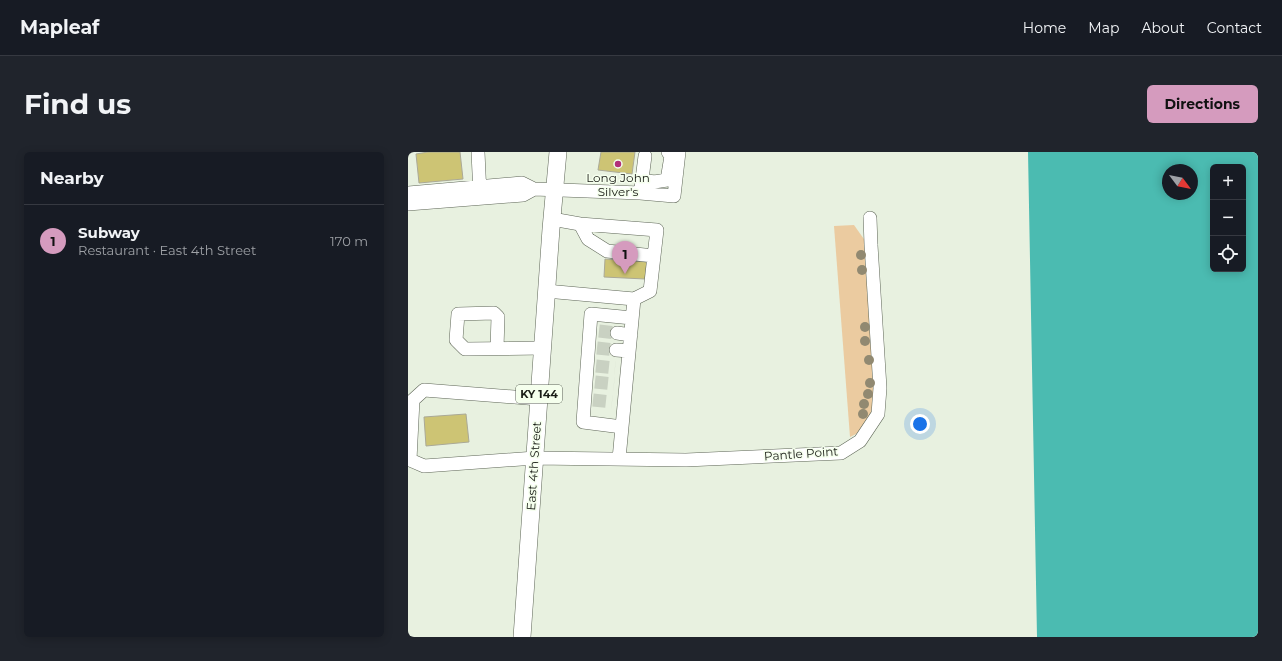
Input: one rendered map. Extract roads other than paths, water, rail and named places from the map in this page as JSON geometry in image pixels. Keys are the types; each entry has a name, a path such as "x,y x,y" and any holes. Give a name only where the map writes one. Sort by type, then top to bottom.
{"main road":[{"name":"East 4th Street","path":"522,637 546,291 558,152"}],"street":[{"path":"478,152 480,190"},
{"path":"641,187 654,182 667,180 671,156 668,152"},
{"path":"408,204 522,183 534,189 554,190 641,187 674,196 678,152"},
{"path":"641,187 645,156"},
{"path":"408,187 480,190"},
{"path":"408,193 480,190"},
{"path":"408,199 480,190"},
{"name":"Pantle Point","path":"539,399 424,390 413,400 410,460 424,466 534,458 686,460 841,453 860,441 878,414 880,388 870,218"},
{"path":"546,291 634,299 650,291 657,230 580,224 552,219"},
{"path":"580,224 588,240 607,251 654,256"},
{"path":"619,459 622,427 618,402 621,368 629,351 634,299"},
{"path":"622,427 583,422 589,399 591,382 595,331 592,314 632,318"},
{"path":"616,333 631,334"},
{"path":"497,348 542,348"},
{"path":"616,350 629,351"}],"water":[{"path":"1028,152 1258,152 1258,637 1037,637"}],"tunnel":[{"path":"599,331 617,333"},
{"path":"597,348 616,350"},
{"path":"596,366 615,368"},
{"path":"595,382 614,384"},
{"path":"593,400 612,402"}],"place":[{"name":"Long John Silver's","path":"618,164"},
{"name":"Subway","path":"625,274"}]}
